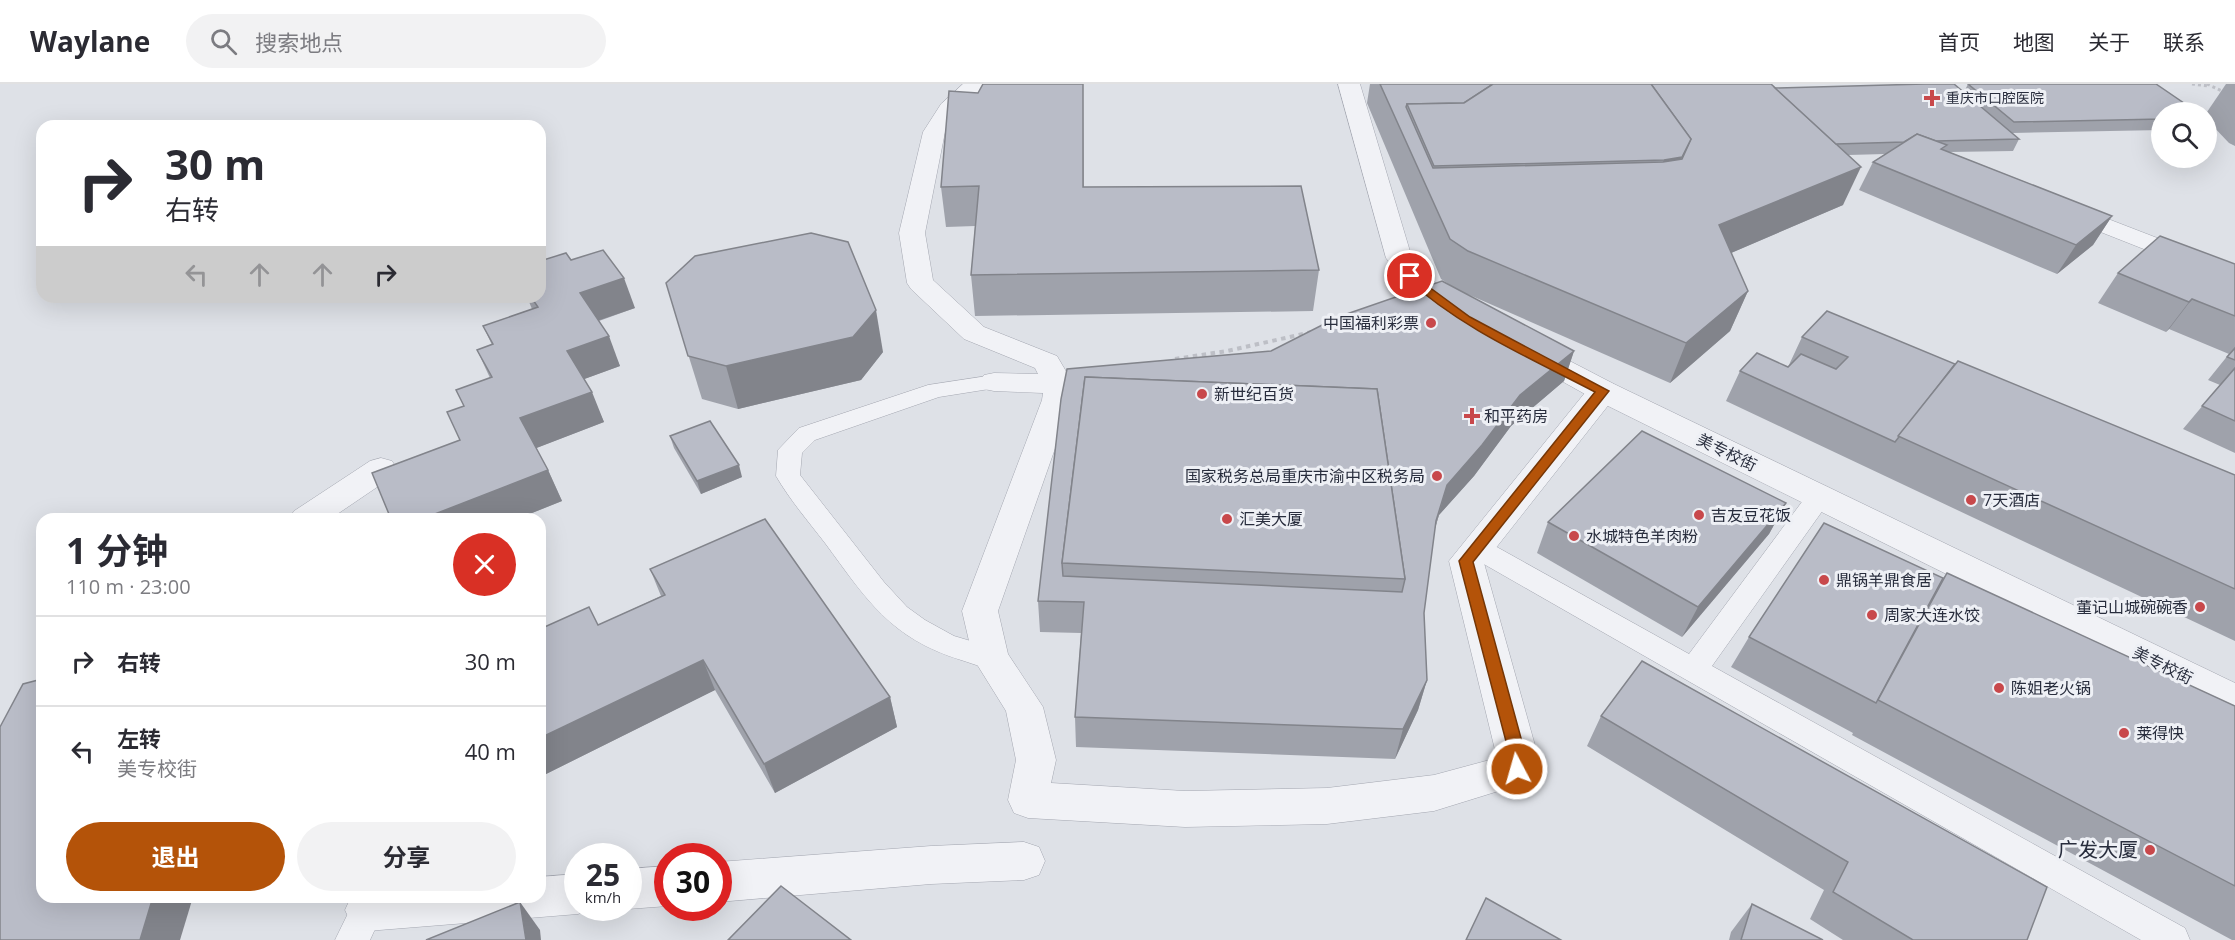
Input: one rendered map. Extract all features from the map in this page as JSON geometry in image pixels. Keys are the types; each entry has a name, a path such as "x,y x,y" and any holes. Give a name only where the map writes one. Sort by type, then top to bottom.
{"street":[{"path":"978,84 968,90 949,109 934,132 912,233 920,283 974,333 1047,362 1058,384 1057,400 980,611 991,657 1024,707 1036,760 1028,800 1185,809 1327,806 1434,794 1517,769 1516,749 1466,561 1603,391"},
{"name":"美专校街","path":"1349,84 1399,258 1410,276 1440,301 1491,332 1603,391 2235,700"},
{"path":"2047,203 2235,277"},
{"path":"1408,313 1440,301"},
{"path":"994,382 1058,384 1104,377"},
{"path":"315,513 381,469"},
{"path":"732,881 931,865 1024,861"},
{"path":"546,897 564,895"},
{"path":"364,916 481,903"}],"lane":[{"path":"991,657 945,644 915,628 897,614 874,589 788,476 790,450 807,434 936,390 994,382"},
{"path":"1694,669 1819,496"},
{"path":"1477,548 2173,940"}],"path":[{"path":"2192,84 2209,85 2235,97"},
{"path":"1170,360 1227,351 1313,331"}],"building":[{"path":"983,84 1083,84 1083,187 1301,186 1319,270 971,275 979,186 941,187 949,91 978,93"},
{"path":"1380,84 1493,84 1464,103 1407,104 1406,107 1433,168 1663,162 1682,159 1691,139 1651,84 1771,84 1861,167 1719,225 1748,291 1686,343 1468,251 1450,239"},
{"path":"1493,84 1651,84 1691,139 1682,157 1664,160 1434,166 1407,104 1464,103"},
{"path":"1954,84 2019,139 1936,141 1917,134 1904,142 1836,144 1775,88"},
{"path":"1968,84 2156,84 2182,102 2151,102 2151,119 2014,122"},
{"path":"1917,134 1947,145 1941,149 2112,216 2076,245 1873,162"},
{"path":"811,233 848,242 876,310 853,337 726,366 688,356 666,283 695,256"},
{"path":"2160,236 2235,264 2235,316 2192,299 2189,302 2118,273"},
{"path":"603,250 624,278 580,293 609,336 567,351 592,392 520,418 548,470 437,513 389,513 372,473 460,440 447,412 464,406 456,390 492,377 477,350 493,344 483,326 538,307 535,303 546,303 546,259 566,253 571,260"},
{"path":"1442,281 1574,351 1520,395 1482,445 1447,485 1436,521 1424,613 1427,680 1403,729 1075,717 1084,602 1038,601 1061,399 1067,369 1271,351 1338,317","holes":["1085,377 1377,389 1405,579 1402,592 1063,576 1062,563"]},
{"path":"1827,311 1955,364 1895,442 1740,371 1757,353 1788,367 1801,354 1836,369 1848,357 1802,337"},
{"path":"2235,348 2235,360 2227,357"},
{"path":"1958,361 2235,475 2235,589 1898,436"},
{"path":"2235,368 2235,421 2202,406"},
{"name":"汇美大厦","path":"1085,377 1377,389 1405,579 1062,563"},
{"path":"710,421 739,465 697,481 670,436"},
{"path":"1642,431 1786,503 1698,607 1548,522"},
{"path":"765,519 890,697 764,764 703,660 546,735 546,626 589,607 598,625 665,595 650,569"},
{"path":"1824,523 1943,578 1876,703 1749,637"},
{"name":"广发大厦","path":"1947,573 2235,706 2235,886 1878,700"},
{"path":"1642,661 2047,887 2027,940 1913,940 1833,892 1848,862 1601,716"},
{"path":"36,681 36,903 151,903 140,940 0,940 0,727 23,684"},
{"path":"781,886 851,940 728,940"},
{"path":"1486,898 1561,940 1466,940"},
{"path":"518,903 520,903 526,940 426,940"},
{"path":"1752,904 1823,940 1741,940"}],"place":[{"name":"重庆市口腔医院","path":"1932,98"},
{"name":"中国福利彩票","path":"1431,323"},
{"name":"新世纪百货","path":"1202,394"},
{"name":"和平药房","path":"1472,416"},
{"name":"国家税务总局重庆市渝中区税务局","path":"1437,476"},
{"name":"7天酒店","path":"1971,500"},
{"name":"吉友豆花饭","path":"1699,515"},
{"name":"汇美大厦","path":"1227,519"},
{"name":"水城特色羊肉粉","path":"1574,536"},
{"name":"鼎锅羊鼎食居","path":"1824,580"},
{"name":"董记山城碗碗香","path":"2200,607"},
{"name":"周家大连水饺","path":"1872,615"},
{"name":"陈姐老火锅","path":"1999,688"},
{"name":"莱得快","path":"2124,733"},
{"name":"广发大厦","path":"2150,850"}],"route":[{"path":"1410,276 1429,293 1466,319 1603,391 1466,561 1516,749 1517,769"}]}
